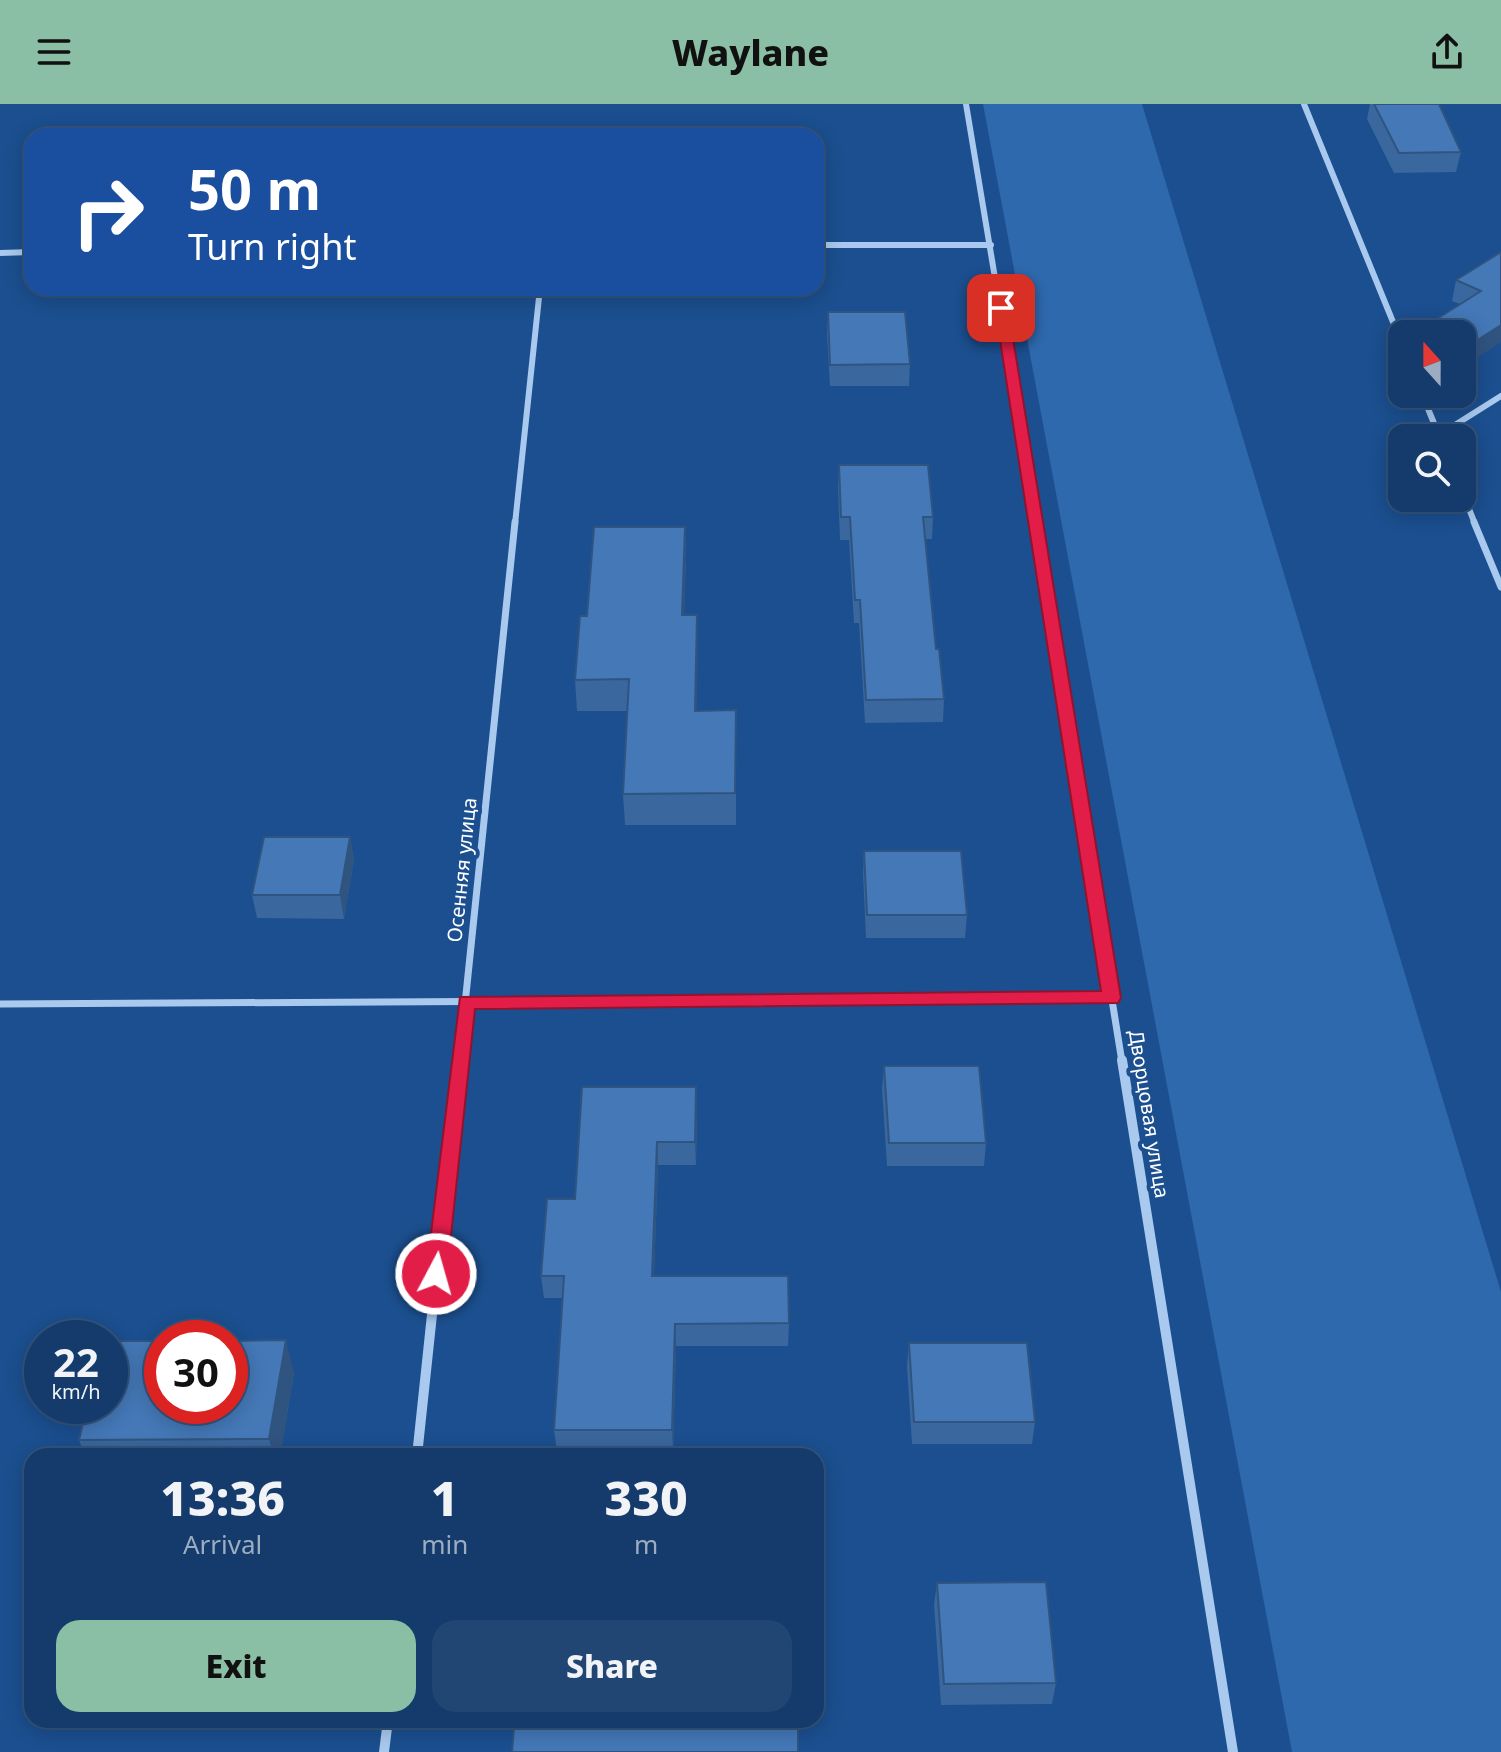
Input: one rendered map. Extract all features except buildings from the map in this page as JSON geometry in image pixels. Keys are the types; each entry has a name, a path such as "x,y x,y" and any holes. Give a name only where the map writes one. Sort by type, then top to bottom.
{"street":[{"name":"Дворцовая улица","path":"966,104 1233,1752"},
{"path":"1304,104 1392,320"},
{"path":"824,245 991,245"},
{"path":"0,253 24,252"},
{"name":"Осенняя улица","path":"418,1448 539,296"},
{"path":"1458,424 1501,396"},
{"path":"1471,512 1501,587"},
{"path":"0,1004 1112,998"},
{"path":"384,1752 387,1728"}],"shaded area":[{"path":"983,104 1142,104 1501,1292 1501,1752 1292,1752"}],"route":[{"path":"436,1274 466,1002 1112,998 1001,308"}]}
